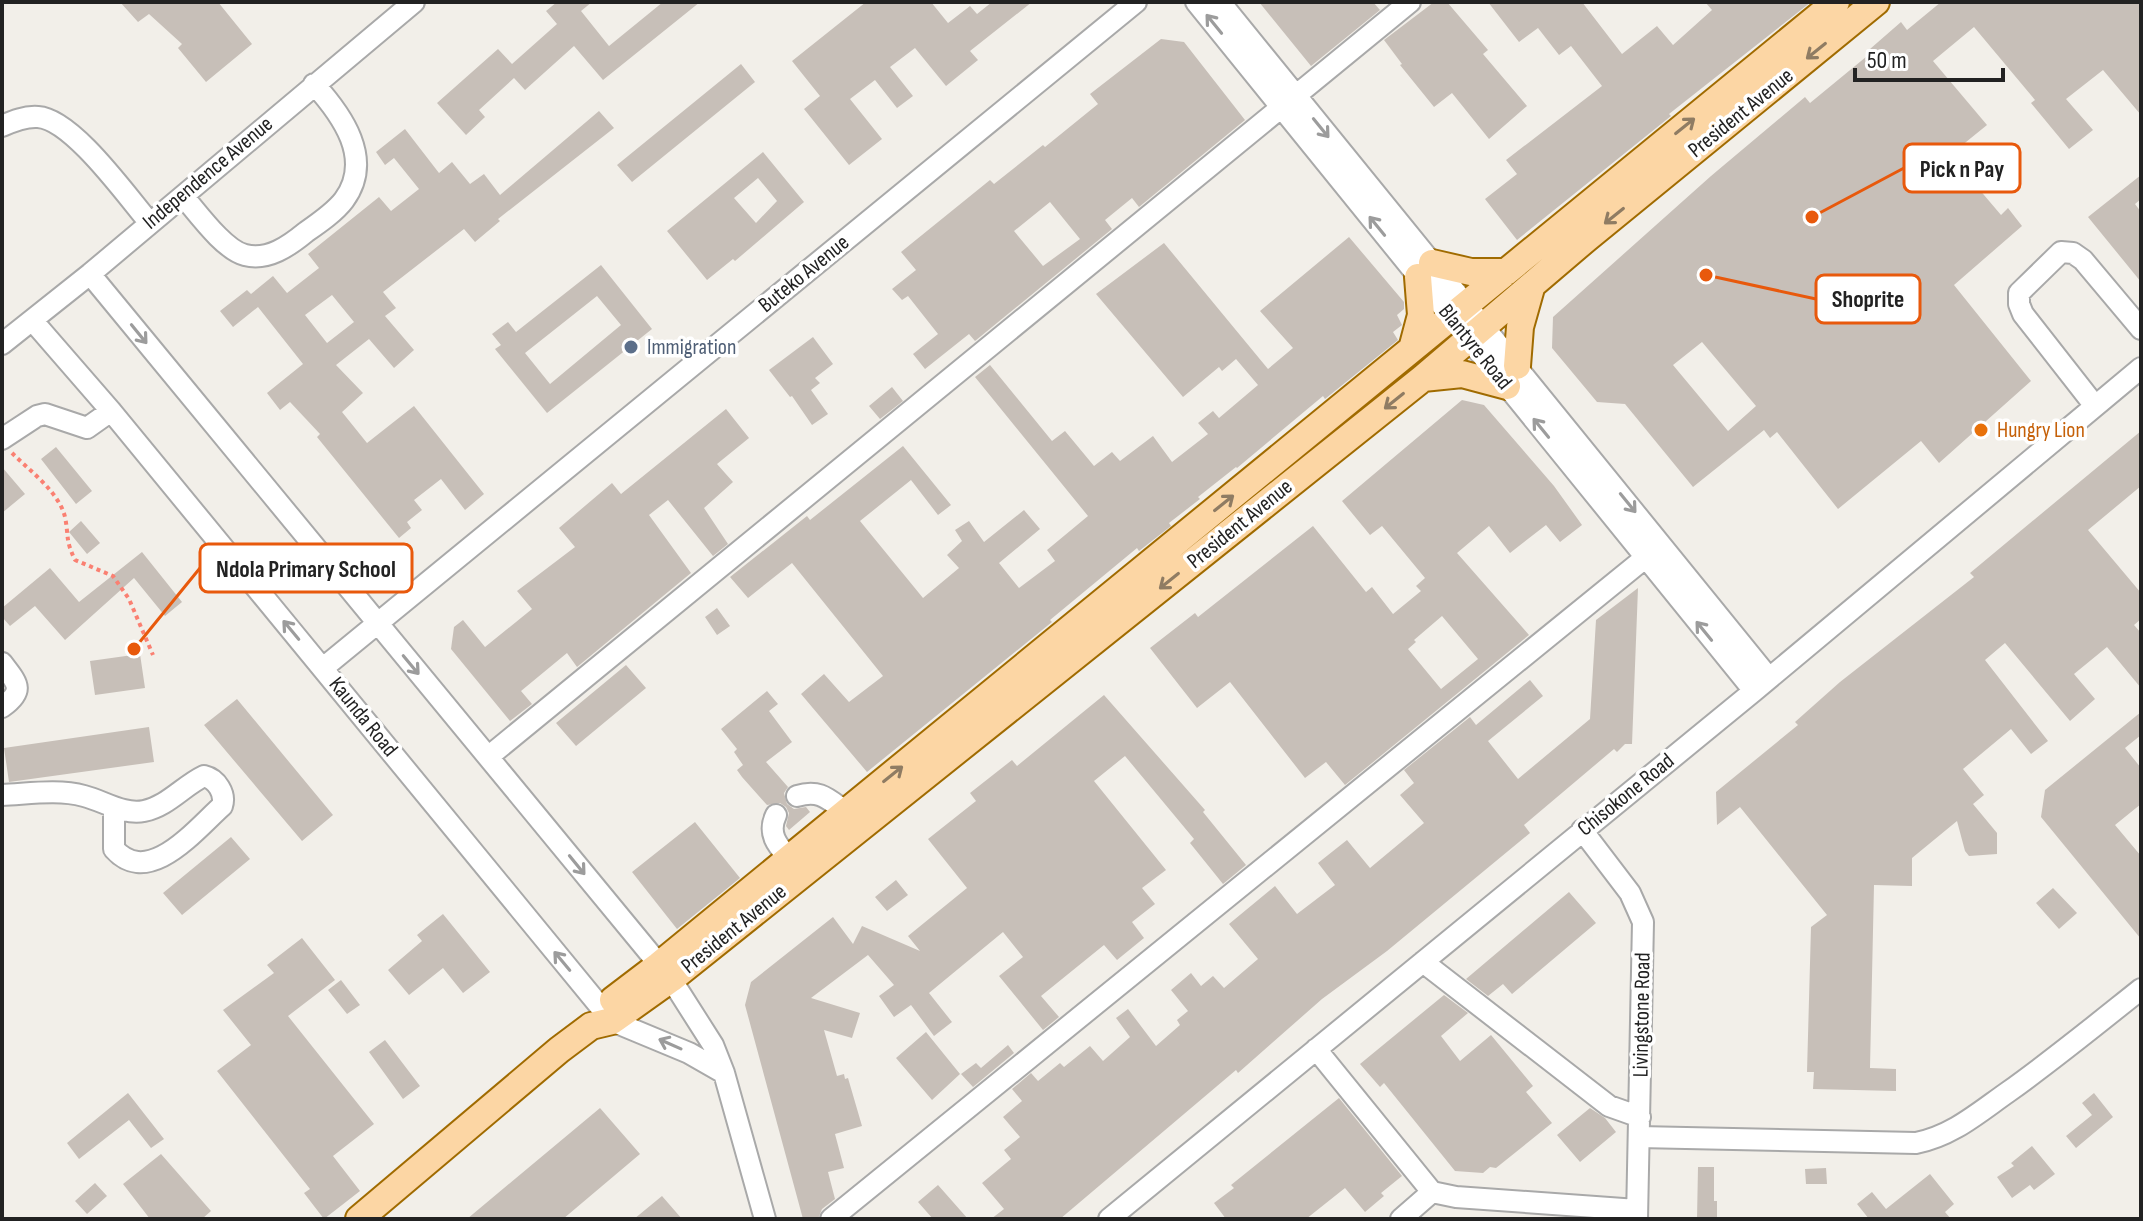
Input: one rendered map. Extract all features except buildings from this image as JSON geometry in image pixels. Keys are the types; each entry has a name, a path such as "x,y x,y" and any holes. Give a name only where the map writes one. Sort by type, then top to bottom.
{"main road":[{"name":"President Avenue","path":"795,866 846,812 1836,2"},
{"name":"President Avenue","path":"359,1219 559,1050 665,972 795,866 1423,378 1587,238 1876,2"},
{"path":"1412,349 1421,315 1425,270 1506,272"},
{"path":"1423,378 1462,374 1512,376 1520,327 1531,288"}],"street":[{"name":"Independence Avenue","path":"2,344 414,2"},
{"name":"Buteko Avenue","path":"323,668 1136,2"},
{"name":"Blantyre Road","path":"1196,2 1289,103 1761,685"},
{"name":"Blantyre Road","path":"1220,2 1289,103"},
{"path":"488,757 1410,2"},
{"path":"183,196 234,251 244,255 259,257 277,252 326,217 344,200 353,182 356,165 346,125 314,84"},
{"path":"2,126 24,117 41,117 61,125 79,141 149,222"},
{"path":"2095,406 2023,314 2019,293 2061,252 2073,253 2083,260 2141,329"},
{"path":"90,274 665,972 713,1045 724,1073 765,1219"},
{"name":"Kaunda Road","path":"32,320 323,668 601,1019 689,1053 724,1073"},
{"name":"Chisokone Road","path":"1109,1219 1761,685 2141,368"},
{"name":"Blantyre Road","path":"1512,376 1645,558 1761,685"},
{"path":"7,446 37,416 53,415 87,428 111,411"},
{"path":"831,1219 1645,558"},
{"path":"2,663 17,683 15,698 2,707"},
{"path":"2,795 83,795 114,807 142,812 155,808 204,776 223,792 224,800 222,806 189,836 158,859 147,863 133,863 122,858 114,849 114,807"},
{"path":"797,796 810,792 822,795 846,812"},
{"path":"776,815 771,827 773,837 795,866"},
{"name":"Livingstone Road","path":"1582,830 1630,893 1643,922 1637,1214"},
{"path":"1423,962 1639,1127 1916,1143 1936,1139 1955,1130 2028,1078 2141,989"},
{"path":"1316,1049 1432,1192 1456,1197 1637,1214"},
{"path":"1401,1219 1432,1192"}],"path":[{"path":"7,446 48,488 65,515 66,542 75,560 113,576 129,599 153,655"}],"place":[{"name":"Pick n Pay","path":"1812,217"},
{"name":"Shoprite","path":"1706,275"},
{"name":"Immigration","path":"631,347"},
{"name":"Hungry Lion","path":"1981,430"},
{"name":"Ndola Primary School","path":"134,649"}]}
